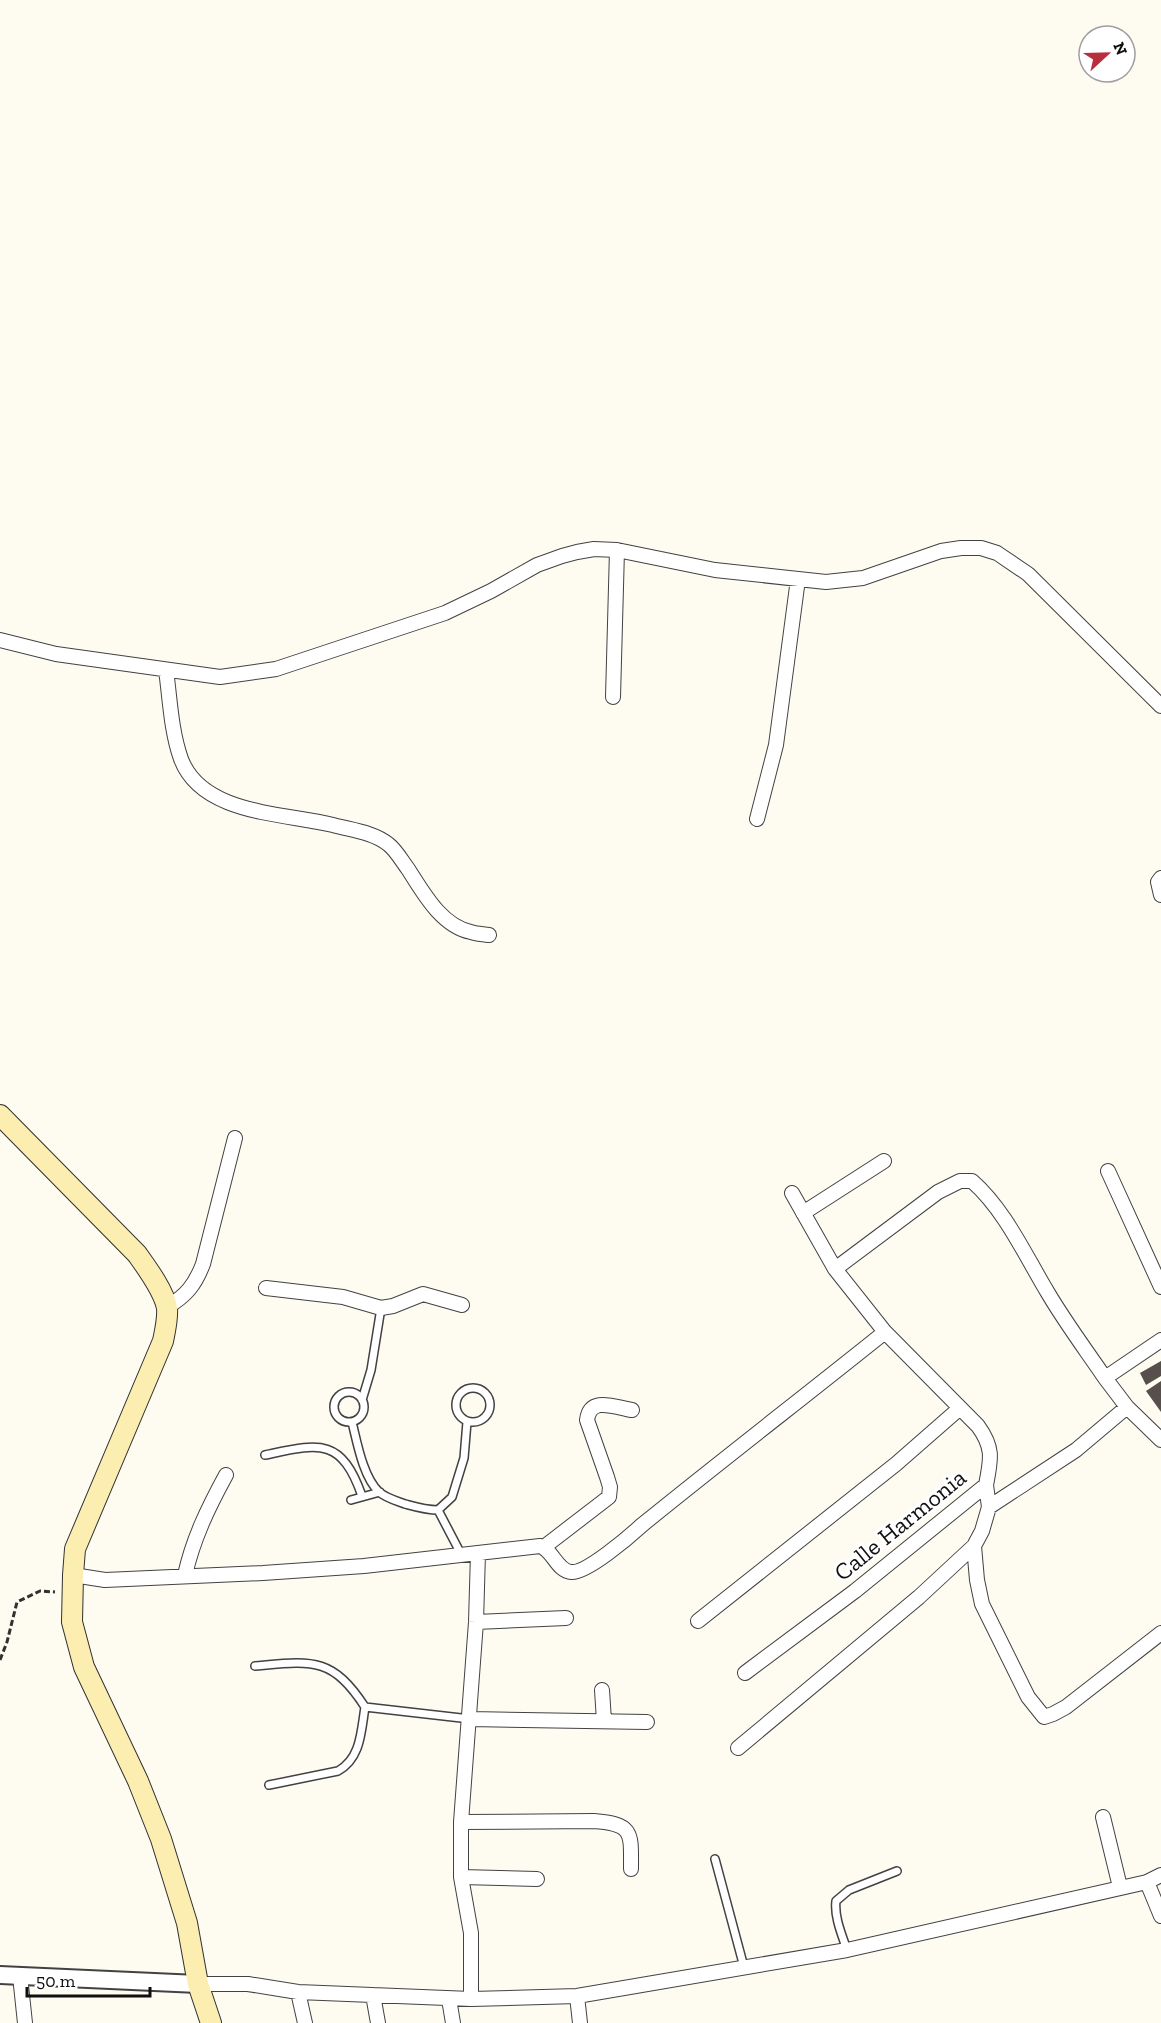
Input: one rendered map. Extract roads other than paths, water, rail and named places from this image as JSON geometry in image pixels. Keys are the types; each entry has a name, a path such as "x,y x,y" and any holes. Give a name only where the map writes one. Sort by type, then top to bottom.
{"main road":[{"path":"0,1115 137,1254 151,1274 166,1307 163,1341 75,1549 72,1622 84,1667 138,1781 161,1839 187,1923 198,1984 211,2023"}],"street":[{"path":"0,640 56,654 220,677 276,669 445,613 537,565 562,556 594,549 617,550 715,570 826,582 863,578 941,551 981,548 997,553 1028,574 1161,706"},
{"path":"613,697 617,550"},
{"path":"757,819 776,745 798,579"},
{"path":"165,670 177,747 182,762 191,777 206,791 231,804 286,817 313,820 362,832 379,839 390,845 430,902 449,921 470,932 489,935"},
{"path":"1161,878 1158,882 1161,894"},
{"path":"166,1307 188,1292 200,1272 235,1138"},
{"path":"803,1213 884,1161"},
{"path":"1108,1171 1161,1287"},
{"path":"835,1269 938,1192 960,1181 972,1181 1001,1214 1050,1296 1104,1378 1127,1407 1161,1440"},
{"path":"792,1193 835,1269 885,1332 978,1426 988,1440 991,1453 986,1485"},
{"path":"266,1288 343,1298 381,1308 393,1306 423,1294 462,1305"},
{"path":"72,1584 185,1575 263,1573 364,1566 540,1546 544,1547 564,1569 571,1572 583,1569 599,1559 885,1332"},
{"path":"1104,1378 1161,1340"},
{"path":"544,1547 609,1497 610,1486 587,1420 588,1411 599,1405 632,1410"},
{"name":"Calle Harmonia","path":"986,1485 989,1507 1076,1450 1127,1407"},
{"path":"698,1621 896,1464 960,1408"},
{"path":"185,1575 190,1552 201,1523 226,1475"},
{"name":"Calle Harmonia","path":"745,1673 855,1591 986,1485"},
{"path":"738,1748 919,1597 974,1546 982,1531 989,1507"},
{"path":"974,1546 976,1580 982,1604 1028,1697 1044,1717 1066,1707 1161,1634"},
{"path":"471,2000 471,1933 461,1877 461,1822 470,1719 478,1553"},
{"path":"476,1622 566,1618"},
{"path":"602,1690 604,1721"},
{"path":"470,1719 647,1722"},
{"path":"1103,1817 1120,1887"},
{"path":"461,1822 594,1821 613,1823 623,1827 631,1840 631,1869"},
{"path":"0,1975 198,1984 248,1984 298,1992 471,2000 577,1996 847,1950 1147,1882 1161,1875"},
{"path":"461,1877 537,1879"},
{"path":"1147,1882 1161,1916"},
{"path":"20,1976 24,2023"},
{"path":"298,1992 304,2023"},
{"path":"373,1995 378,2023"},
{"path":"577,1996 580,2023"},
{"path":"449,1999 453,2023"}],"lane":[{"path":"362,1400 371,1370 381,1308"},
{"path":"470,1388 479,1389 487,1394 490,1402 489,1412 484,1419 476,1423 466,1422 455,1408 456,1399 462,1391 470,1388"},
{"path":"350,1392 362,1400 364,1407 362,1414 352,1422 344,1421 334,1411 337,1397 343,1393 350,1392"},
{"path":"352,1422 359,1451 370,1479 380,1492 420,1508 438,1510 452,1497 464,1458 466,1422"},
{"path":"265,1455 309,1446 328,1449 340,1455 344,1460 362,1496"},
{"path":"351,1500 380,1492"},
{"path":"438,1510 461,1554"},
{"path":"255,1666 305,1663 325,1666 345,1680 365,1707 358,1748 345,1767 338,1772 269,1785"},
{"path":"365,1707 470,1719"},
{"path":"715,1859 744,1967"},
{"path":"847,1950 840,1932 836,1901 849,1890 897,1871"}]}
